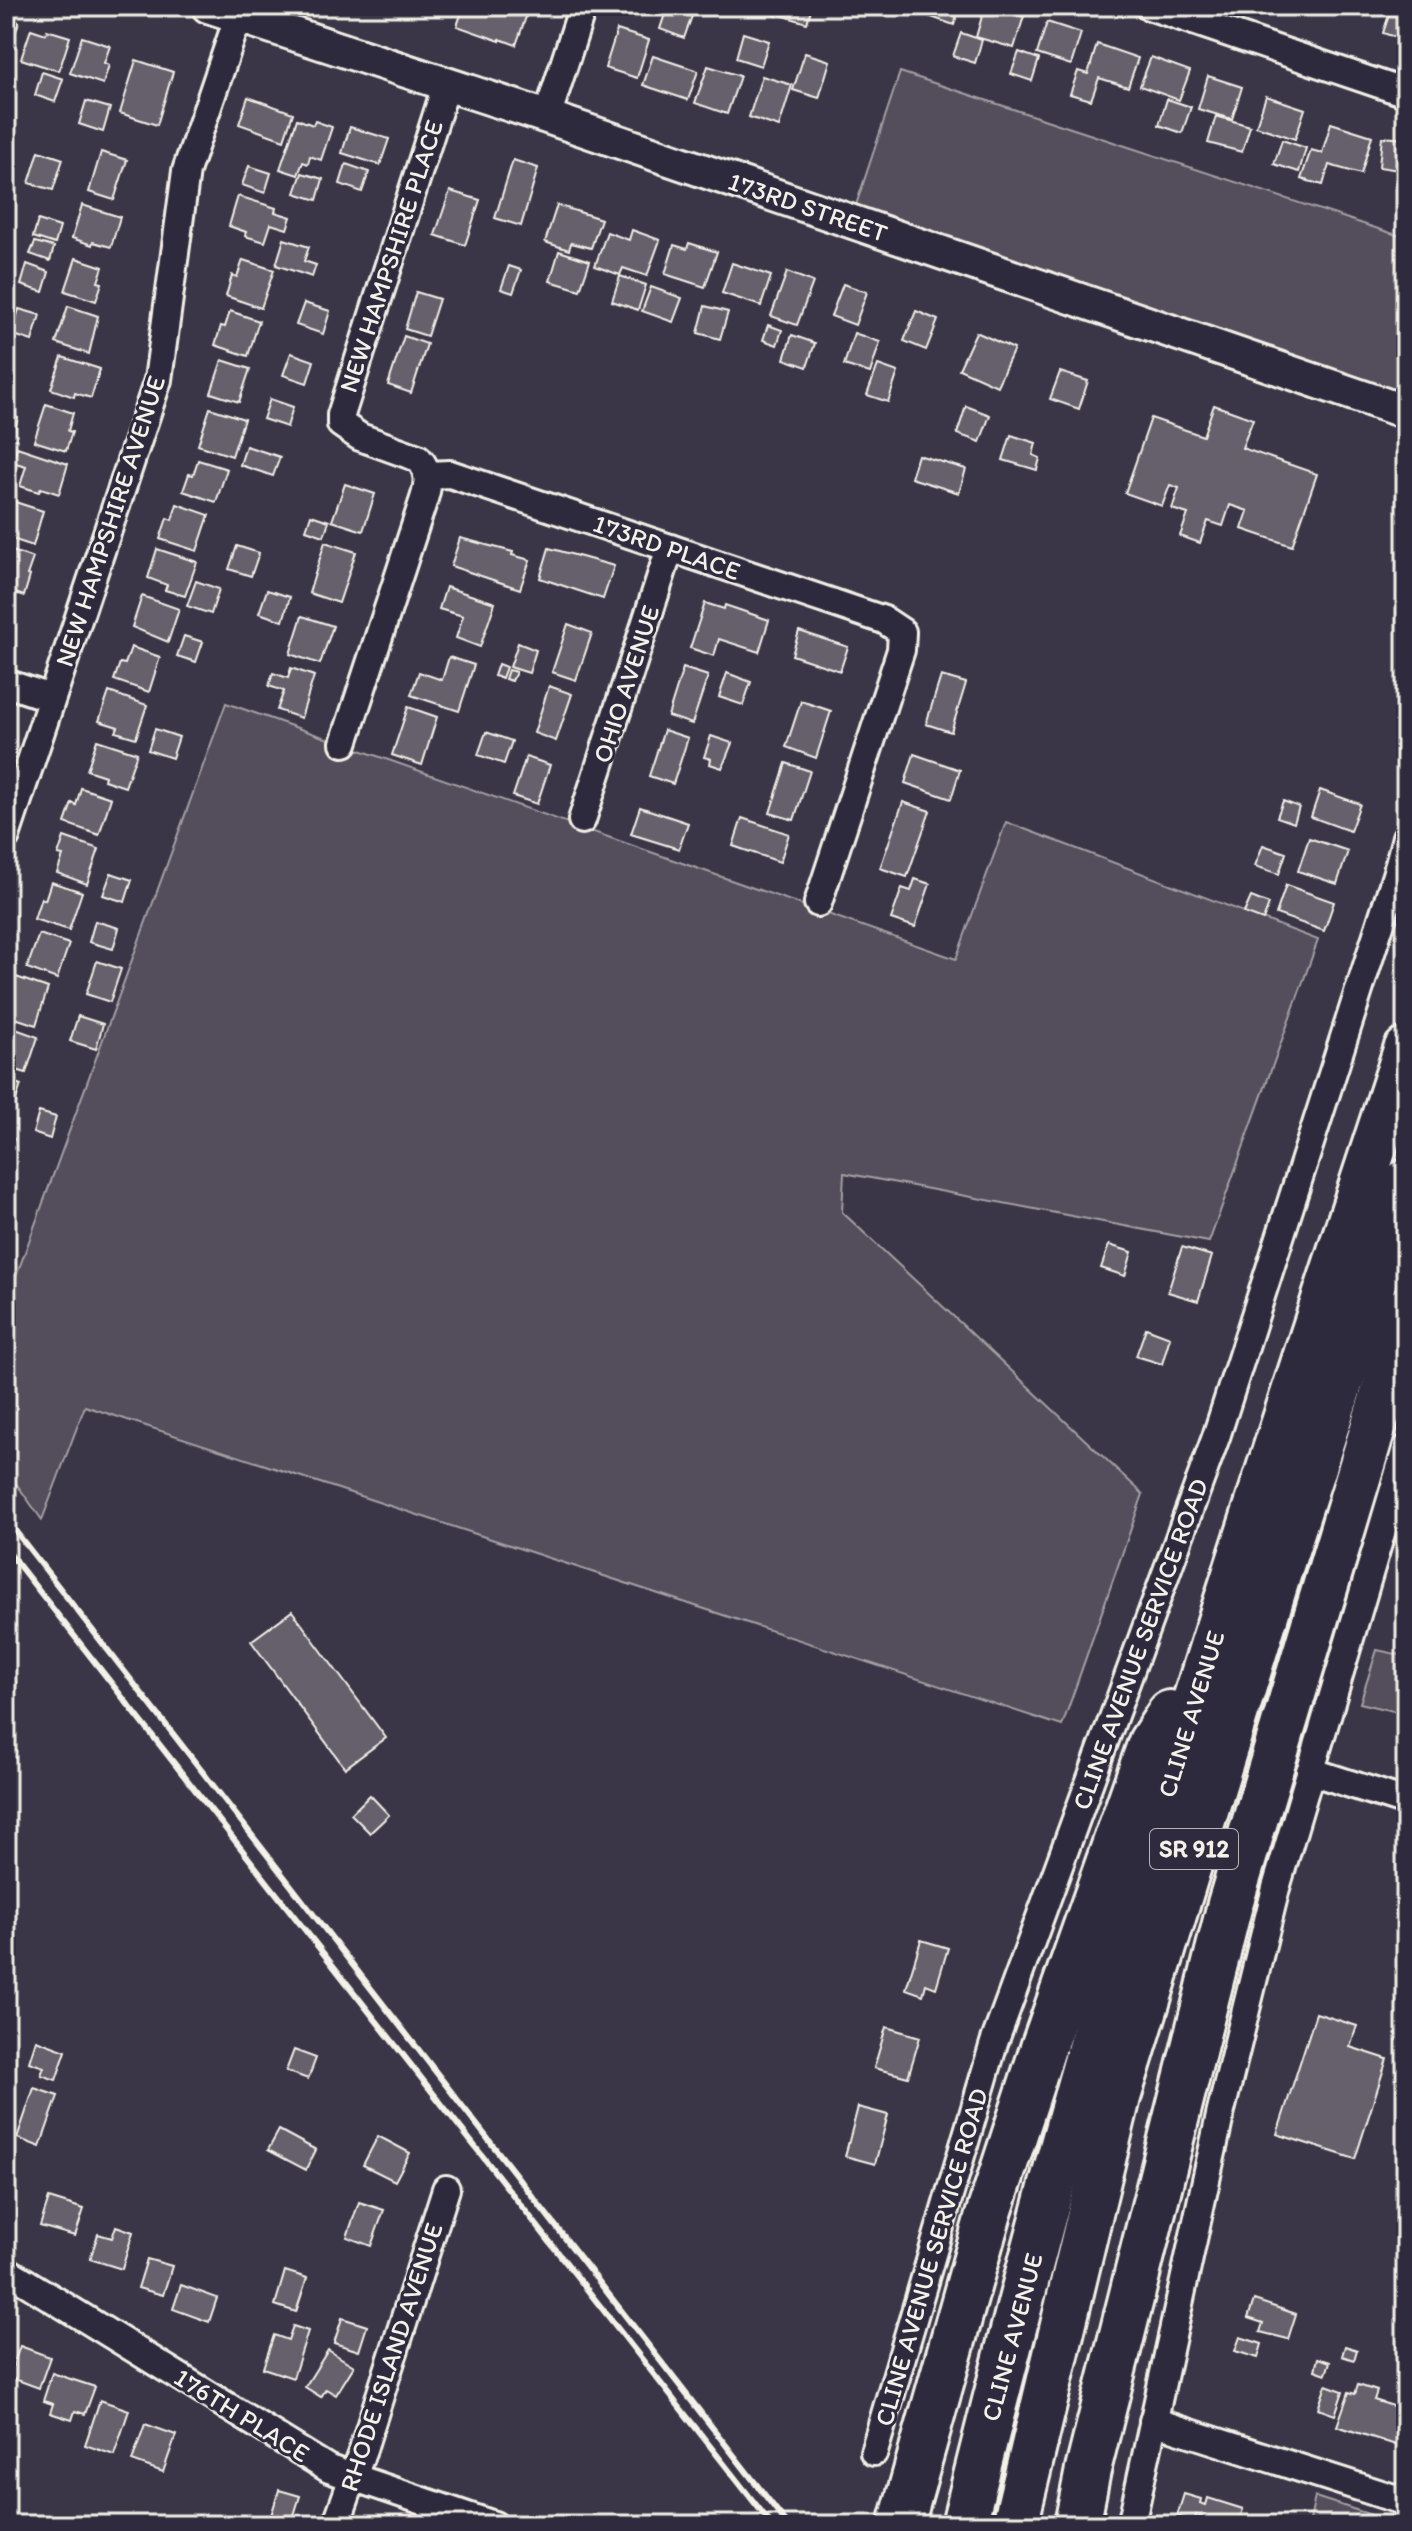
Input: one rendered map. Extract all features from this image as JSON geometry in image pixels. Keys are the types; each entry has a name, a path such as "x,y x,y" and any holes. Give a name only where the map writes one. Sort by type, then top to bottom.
{"highway":[{"name":"CLINE AVENUE","path":"964,2525 1006,2355 1110,1980 1209,1655 1406,1050"},
{"name":"CLINE AVENUE","path":"1015,2525 1118,2097 1282,1562 1406,1182"},
{"path":"1077,2525 1088,2470 1230,1904 1406,1310"},
{"path":"901,2525 988,2216 1044,2045 1151,1742 1209,1655"}],"street":[{"name":"173RD STREET","path":"208,6 240,11 446,86 547,117 1406,412"},
{"path":"547,117 583,6"},
{"path":"1149,6 1198,14 1406,93"},
{"name":"NEW HAMPSHIRE AVENUE","path":"6,836 158,380 186,171 240,11"},
{"name":"NEW HAMPSHIRE PLACE","path":"428,475 425,465 418,458 352,433 341,424 341,415 446,86"},
{"name":"173RD PLACE","path":"428,475 450,474 884,620 902,632 901,650 818,903"},
{"path":"344,743 424,499 428,475"},
{"name":"OHIO AVENUE","path":"582,820 670,548"},
{"path":"6,683 51,698"},
{"name":"CLINE AVENUE SERVICE ROAD","path":"874,2452 994,2043 1216,1437 1392,890 1406,837"},
{"path":"1131,2525 1224,2096 1276,1888 1406,1449"},
{"path":"1310,1771 1406,1802"},
{"name":"RHODE ISLAND AVENUE","path":"336,2525 446,2189"},
{"name":"176TH PLACE","path":"6,2270 329,2469 494,2525"},
{"path":"1153,2421 1406,2502"}],"shaded area":[{"path":"900,72 1406,238 1406,397 854,211"},
{"path":"226,703 956,959 1006,822 1318,940 1209,1242 844,1173 842,1212 1143,1494 1062,1726 85,1406 42,1520 6,1469 6,1304"},
{"path":"1377,1650 1406,1656 1406,1714 1360,1703"},
{"path":"1315,2497 1403,2525 1309,2525"}],"building":[{"path":"464,6 503,6 527,14 516,45 457,26"},
{"path":"749,6 780,6 777,16"},
{"path":"784,6 812,6 807,23 781,15"},
{"path":"922,6 960,6 954,25 920,13"},
{"path":"985,6 1024,16 1014,48 976,37"},
{"path":"1259,6 1283,6 1281,13"},
{"path":"1392,6 1406,6 1406,41 1383,33"},
{"path":"667,8 692,16 684,38 660,29"},
{"path":"6,18 19,22 8,54 6,53"},
{"path":"1047,22 1081,33 1071,65 1037,54"},
{"path":"31,29 70,37 59,71 21,59"},
{"path":"617,30 649,40 637,78 605,68"},
{"path":"743,33 769,41 761,66 736,58"},
{"path":"961,33 982,40 975,63 953,56"},
{"path":"82,37 110,46 104,63 109,65 103,84 70,73"},
{"path":"1097,44 1138,58 1128,87 1099,78 1091,100 1070,94 1078,71 1088,74"},
{"path":"1019,52 1039,59 1032,81 1011,74"},
{"path":"805,53 830,61 819,98 793,90"},
{"path":"653,56 698,71 688,100 643,85"},
{"path":"1151,57 1190,71 1179,100 1140,86"},
{"path":"136,60 173,72 157,125 120,113"},
{"path":"708,66 740,76 727,114 695,103"},
{"path":"42,72 63,79 55,102 35,95"},
{"path":"762,76 792,85 779,127 749,117"},
{"path":"1208,76 1242,87 1232,119 1198,109"},
{"path":"1266,96 1305,109 1295,139 1256,126"},
{"path":"248,97 293,113 284,140 239,124"},
{"path":"1167,99 1191,107 1182,133 1159,125"},
{"path":"86,101 110,108 103,132 79,124"},
{"path":"1216,116 1250,126 1242,152 1208,143"},
{"path":"297,119 332,127 321,160 310,156 308,164 303,162 298,175 280,169"},
{"path":"1331,123 1372,136 1361,174 1329,165 1323,185 1301,179 1311,150 1322,153"},
{"path":"350,127 389,139 380,165 342,153"},
{"path":"1382,137 1406,139 1406,171 1379,167"},
{"path":"1282,140 1306,148 1299,172 1274,164"},
{"path":"39,151 63,159 53,190 29,183"},
{"path":"101,152 127,160 114,200 89,192"},
{"path":"513,160 538,168 521,226 495,218"},
{"path":"346,164 369,172 362,192 340,184"},
{"path":"249,166 271,173 265,193 242,185"},
{"path":"302,173 323,179 317,200 295,193"},
{"path":"450,191 480,200 465,245 435,235"},
{"path":"238,196 276,208 275,212 291,217 287,229 271,224 265,242 245,236 246,232 229,226"},
{"path":"82,205 120,217 111,247 72,238"},
{"path":"557,205 601,219 591,248 571,243 569,250 545,242"},
{"path":"38,220 60,227 55,244 33,237"},
{"path":"632,230 660,240 647,276 623,268 620,275 595,266 607,232 629,240"},
{"path":"284,239 309,247 304,261 316,265 312,277 276,265"},
{"path":"35,242 54,247 50,261 30,254"},
{"path":"689,243 717,252 705,287 665,274 674,245 687,249"},
{"path":"559,251 590,261 580,290 550,281"},
{"path":"76,258 103,267 96,301 65,291"},
{"path":"243,260 274,270 261,308 226,296 232,275 237,277"},
{"path":"732,263 771,276 761,306 722,293"},
{"path":"27,264 49,272 43,292 21,285"},
{"path":"509,266 521,270 513,293 501,289"},
{"path":"787,272 813,282 797,325 771,316"},
{"path":"620,276 646,285 638,310 612,301"},
{"path":"843,284 867,292 855,325 831,316"},
{"path":"651,287 682,298 673,322 642,311"},
{"path":"416,292 439,299 427,336 405,329"},
{"path":"304,303 330,311 323,334 296,325"},
{"path":"68,306 98,316 89,354 56,343"},
{"path":"705,306 728,312 720,339 698,333"},
{"path":"19,309 40,315 32,341 11,334"},
{"path":"230,311 259,321 248,356 215,345"},
{"path":"916,311 938,320 926,350 904,341"},
{"path":"768,325 782,330 777,345 763,340"},
{"path":"976,332 1014,349 997,386 959,369"},
{"path":"854,333 880,342 870,373 844,365"},
{"path":"792,335 815,343 807,367 784,359"},
{"path":"404,336 427,344 411,393 388,385"},
{"path":"291,353 314,361 307,383 283,375"},
{"path":"62,357 100,369 91,398 75,393 74,397 51,389"},
{"path":"222,360 250,369 239,402 211,393"},
{"path":"878,365 898,372 888,402 867,395"},
{"path":"1060,372 1088,381 1079,409 1050,399"},
{"path":"270,399 293,407 287,427 263,419"},
{"path":"46,404 73,413 68,431 72,432 66,451 34,441"},
{"path":"1214,405 1253,419 1242,448 1317,474 1292,546 1242,529 1248,511 1230,505 1223,526 1208,521 1200,543 1180,536 1188,514 1172,509 1179,488 1170,485 1162,506 1125,493 1151,418 1203,436"},
{"path":"966,406 990,415 980,442 957,434"},
{"path":"210,408 244,419 232,456 198,445"},
{"path":"6,414 18,418 12,439 6,437"},
{"path":"1011,435 1036,443 1033,455 1040,458 1037,470 1003,460"},
{"path":"246,446 280,457 273,476 240,465"},
{"path":"17,447 68,464 59,494 20,486 26,466 12,462 6,481 6,453 14,456"},
{"path":"918,455 966,469 959,493 911,478"},
{"path":"198,460 227,469 216,502 183,491"},
{"path":"345,484 375,494 363,531 332,521"},
{"path":"12,501 43,511 33,546 6,537 6,521"},
{"path":"177,504 209,515 197,551 160,539 167,518 172,520"},
{"path":"311,515 329,521 324,536 306,530"},
{"path":"460,538 513,552 512,555 530,560 520,589 451,566"},
{"path":"325,542 356,552 339,603 309,593"},
{"path":"237,546 259,553 251,576 229,569"},
{"path":"549,548 614,566 603,599 540,578"},
{"path":"6,549 33,558 24,596 6,590"},
{"path":"157,549 197,562 185,596 165,590 167,585 148,578"},
{"path":"196,581 219,589 211,614 187,606"},
{"path":"446,587 495,603 480,647 456,638 463,616 439,609"},
{"path":"267,590 290,597 283,621 259,613"},
{"path":"142,596 179,609 168,642 132,627"},
{"path":"705,603 724,609 725,605 769,620 759,652 719,639 714,656 690,648"},
{"path":"6,605 15,608 6,636"},
{"path":"302,616 333,626 320,664 290,654"},
{"path":"568,624 592,633 576,680 552,672"},
{"path":"799,631 848,647 840,671 792,655"},
{"path":"184,636 203,642 196,662 177,656"},
{"path":"518,643 536,650 529,673 510,667"},
{"path":"131,647 160,657 149,692 114,680 120,663 125,664"},
{"path":"449,657 474,665 459,711 411,695 419,672 442,680"},
{"path":"498,664 506,667 502,678 494,676"},
{"path":"291,668 314,676 301,718 277,710 284,691 269,686 273,673 288,678"},
{"path":"683,668 708,676 692,724 668,716"},
{"path":"508,670 516,672 512,681 505,679"},
{"path":"727,673 751,682 743,705 719,697"},
{"path":"941,676 966,683 951,732 926,724"},
{"path":"549,686 572,694 556,741 534,733"},
{"path":"109,692 147,705 136,738 116,732 118,727 99,721"},
{"path":"801,701 831,711 816,758 786,747"},
{"path":"408,707 437,717 422,765 392,755"},
{"path":"155,729 179,737 172,758 148,750"},
{"path":"664,730 688,738 673,784 649,776"},
{"path":"486,732 512,741 504,764 478,755"},
{"path":"711,736 732,743 722,768 710,764 711,759 704,757"},
{"path":"97,740 137,753 125,787 87,770"},
{"path":"914,754 960,770 951,799 905,783"},
{"path":"526,757 550,765 537,804 513,796"},
{"path":"786,763 810,771 794,820 770,813"},
{"path":"81,788 111,798 99,835 65,823 72,803 76,805"},
{"path":"1320,790 1360,804 1350,831 1311,817"},
{"path":"1283,801 1299,807 1294,823 1277,817"},
{"path":"903,802 930,811 907,877 880,868"},
{"path":"640,807 688,823 679,849 631,834"},
{"path":"742,818 789,834 780,862 733,846"},
{"path":"64,837 99,849 87,884 57,873 63,856 58,855"},
{"path":"1309,838 1348,851 1337,884 1298,871"},
{"path":"1263,845 1286,853 1279,874 1255,866"},
{"path":"111,873 132,880 125,902 103,895"},
{"path":"915,879 930,884 915,927 891,919 902,888 911,891"},
{"path":"51,882 82,892 69,930 34,919 41,898 45,900"},
{"path":"1286,885 1334,902 1324,931 1276,914"},
{"path":"1251,897 1269,904 1263,920 1244,913"},
{"path":"95,921 119,928 113,949 89,942"},
{"path":"39,934 69,944 57,979 27,968"},
{"path":"97,961 121,969 110,1002 86,994"},
{"path":"16,977 48,988 36,1025 6,1015"},
{"path":"78,1016 103,1024 96,1049 70,1041"},
{"path":"10,1027 38,1037 26,1073 6,1067 6,1037"},
{"path":"6,1080 21,1085 10,1117 6,1116"},
{"path":"39,1112 56,1117 50,1139 33,1133"},
{"path":"6,1137 14,1139 7,1158 6,1157"},
{"path":"6,1215 13,1217 6,1240"},
{"path":"1109,1245 1132,1252 1125,1276 1101,1268"},
{"path":"1182,1247 1212,1256 1198,1301 1168,1292"},
{"path":"1146,1328 1170,1337 1162,1364 1136,1356"},
{"path":"292,1611 386,1738 345,1768 251,1641"},
{"path":"6,1680 16,1683 8,1706 6,1705"},
{"path":"370,1795 389,1815 370,1833 351,1814"},
{"path":"921,1940 948,1948 936,1988 926,1984 923,1995 906,1989"},
{"path":"1316,2013 1357,2026 1350,2047 1387,2059 1355,2159 1277,2134"},
{"path":"886,2027 920,2037 908,2077 874,2068"},
{"path":"36,2040 66,2051 56,2080 41,2075 44,2067 29,2062"},
{"path":"294,2050 316,2058 308,2079 286,2071"},
{"path":"34,2088 58,2096 40,2147 17,2138"},
{"path":"858,2107 888,2115 875,2164 845,2156"},
{"path":"279,2130 316,2150 306,2170 268,2150"},
{"path":"378,2136 410,2153 395,2181 363,2165"},
{"path":"49,2198 84,2209 75,2236 40,2226"},
{"path":"359,2202 384,2210 371,2246 347,2237"},
{"path":"116,2226 133,2232 122,2269 90,2259 98,2234 112,2238"},
{"path":"147,2259 172,2266 163,2295 138,2288"},
{"path":"285,2271 307,2278 296,2312 275,2305"},
{"path":"181,2285 217,2298 209,2322 173,2309"},
{"path":"1254,2300 1296,2314 1288,2339 1260,2332 1263,2323 1248,2318"},
{"path":"342,2318 367,2326 359,2351 334,2343"},
{"path":"293,2326 308,2331 293,2378 263,2368 274,2335 288,2340"},
{"path":"1240,2337 1262,2344 1258,2358 1235,2351"},
{"path":"20,2346 50,2357 39,2388 9,2377"},
{"path":"1345,2346 1357,2350 1354,2360 1342,2356"},
{"path":"328,2350 354,2366 336,2395 326,2389 321,2397 305,2387"},
{"path":"1318,2358 1330,2362 1326,2374 1315,2370"},
{"path":"52,2373 95,2387 85,2414 75,2411 72,2420 50,2413 53,2404 43,2401"},
{"path":"1326,2385 1343,2391 1335,2415 1318,2409"},
{"path":"1358,2385 1377,2391 1374,2400 1406,2410 1406,2427 1399,2446 1337,2426 1349,2392 1355,2394"},
{"path":"100,2400 129,2410 114,2455 85,2445"},
{"path":"145,2424 176,2435 163,2472 132,2461"},
{"path":"279,2490 300,2496 291,2525 269,2522"},
{"path":"1184,2494 1201,2499 1200,2503 1206,2505 1208,2498 1243,2509 1238,2525 1199,2525 1202,2517 1196,2515 1194,2521 1177,2516"}],"railway":[{"path":"6,1519 788,2525"},
{"path":"6,1549 772,2525"}]}
